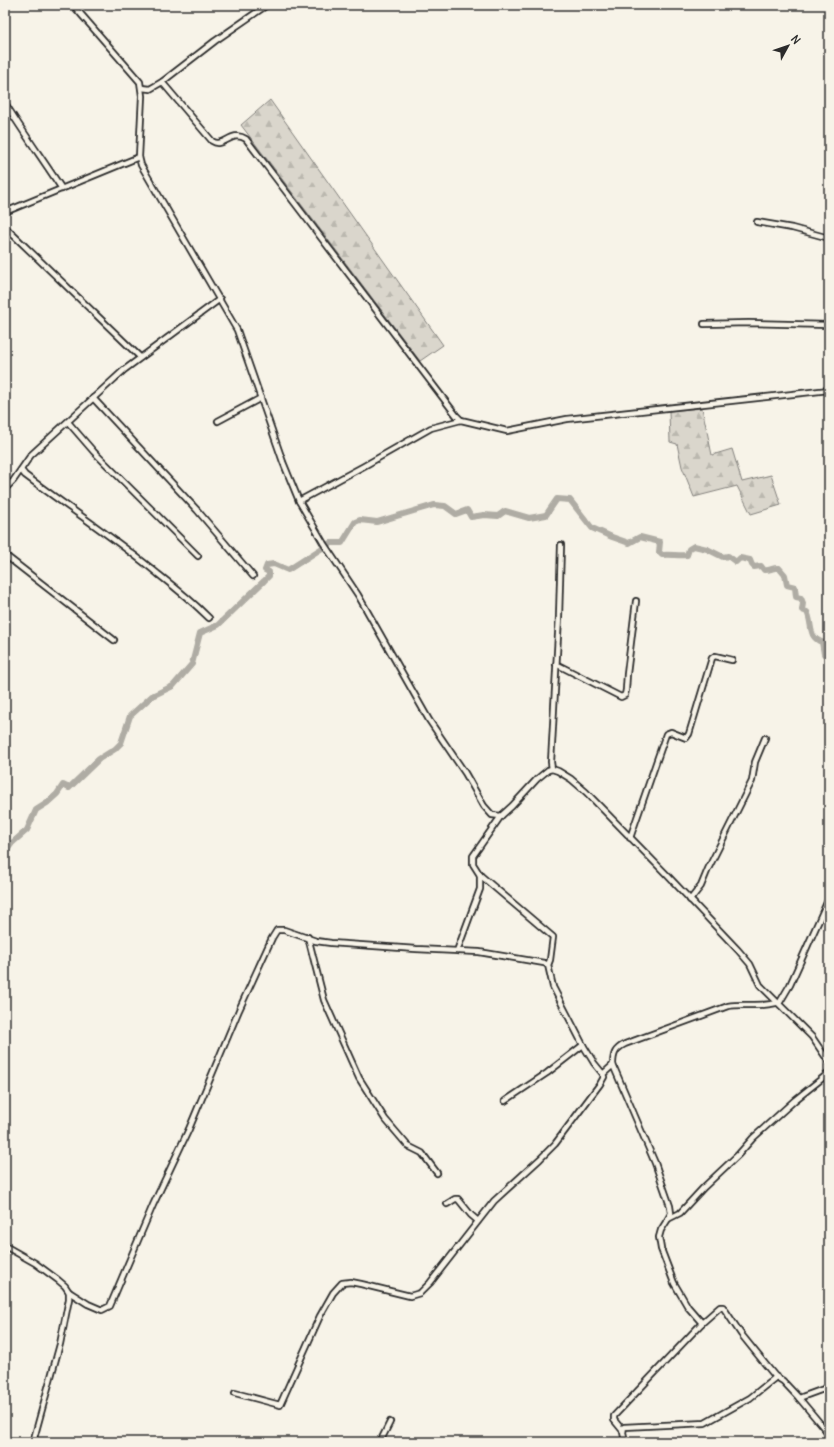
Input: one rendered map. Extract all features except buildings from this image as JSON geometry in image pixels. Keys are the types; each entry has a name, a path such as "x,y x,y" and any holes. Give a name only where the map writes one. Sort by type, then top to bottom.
{"street":[{"path":"73,5 138,78 142,88 138,157 145,174 237,330 283,462 299,501 327,549 358,595 426,714 465,773 484,806 492,815 501,816"},
{"path":"142,88 150,89 162,82 214,41 267,5"},
{"path":"162,82 215,144 220,144 238,135 246,139 461,420"},
{"path":"5,103 62,189"},
{"path":"5,212 138,157"},
{"path":"756,222 792,228 829,238"},
{"path":"5,227 140,357"},
{"path":"5,489 31,455 93,398 140,357 220,299"},
{"path":"704,324 749,323 829,325"},
{"path":"299,501 383,456 431,428 461,420 507,431 566,419 829,390"},
{"path":"93,398 197,510 253,576"},
{"path":"218,421 261,398"},
{"path":"68,422 94,452 198,556"},
{"path":"21,470 25,475 78,515 88,520 144,561 197,605 209,618"},
{"path":"552,769 551,762 561,545"},
{"path":"5,555 114,640"},
{"path":"556,664 621,697 624,695 631,651 636,601"},
{"path":"630,838 666,734 671,732 686,738 689,734 712,658 715,656 732,660"},
{"path":"690,900 701,886 752,781 755,762 765,738"},
{"path":"235,1393 280,1406 320,1316 333,1293 342,1283 351,1282 410,1296 417,1295 430,1283 494,1201 555,1144 604,1077 583,1045 553,987 548,965 553,936 480,875 473,864 473,856 501,816 544,772 552,769 564,774 575,782 744,956 753,969 760,985 812,1037 829,1062"},
{"path":"457,951 480,889 480,875"},
{"path":"702,1323 688,1307 678,1292 661,1249 660,1232 672,1211 664,1187 613,1065 613,1056 616,1050 625,1044 728,1006 767,1005 780,1002 790,985 829,898"},
{"path":"5,1246 35,1263 65,1286 69,1292 88,1304 100,1310 106,1309 111,1304 153,1205 189,1129 239,1010 277,930 282,929 320,942 346,945 495,954 548,965"},
{"path":"308,938 324,1000 359,1078 385,1119 408,1146 422,1153 437,1173"},
{"path":"505,1101 547,1073 583,1045"},
{"path":"603,1074 613,1065"},
{"path":"668,1219 680,1213 750,1141 800,1096 829,1073"},
{"path":"447,1204 455,1199 458,1199 471,1215 478,1220"},
{"path":"33,1442 60,1344 69,1292"},
{"path":"625,1442 623,1431 614,1420 614,1416 702,1323 718,1308 722,1307 744,1338 776,1377 799,1398 829,1434"},
{"path":"623,1431 623,1428 626,1427 705,1423 750,1398 776,1377"},
{"path":"799,1398 829,1387"},
{"path":"380,1442 390,1422"}],"green space":[{"path":"270,100 443,345 420,361 241,125"},
{"path":"702,408 712,455 732,449 742,482 771,475 781,505 751,514 737,486 694,497 682,467 677,444 670,442 669,411"}],"waterway":[{"path":"5,853 12,843 27,830 36,810 57,794 63,785 69,788 99,759 115,749 121,743 130,716 152,696 173,686 192,664 200,633 218,625 269,576 269,572 265,570 267,565 274,564 288,570 330,543 342,543 355,522 360,520 377,522 434,505 445,506 456,514 467,510 471,517 484,515 498,516 505,511 529,518 546,515 557,499 570,500 592,528 629,543 640,537 660,542 659,552 662,555 687,555 689,549 694,546 707,549 723,557 728,556 736,562 740,558 750,560 754,567 761,566 764,570 779,568 785,575 787,585 795,587 796,597 801,598 803,603 802,610 807,612 809,616 814,637 822,642 824,654 829,654"}]}
